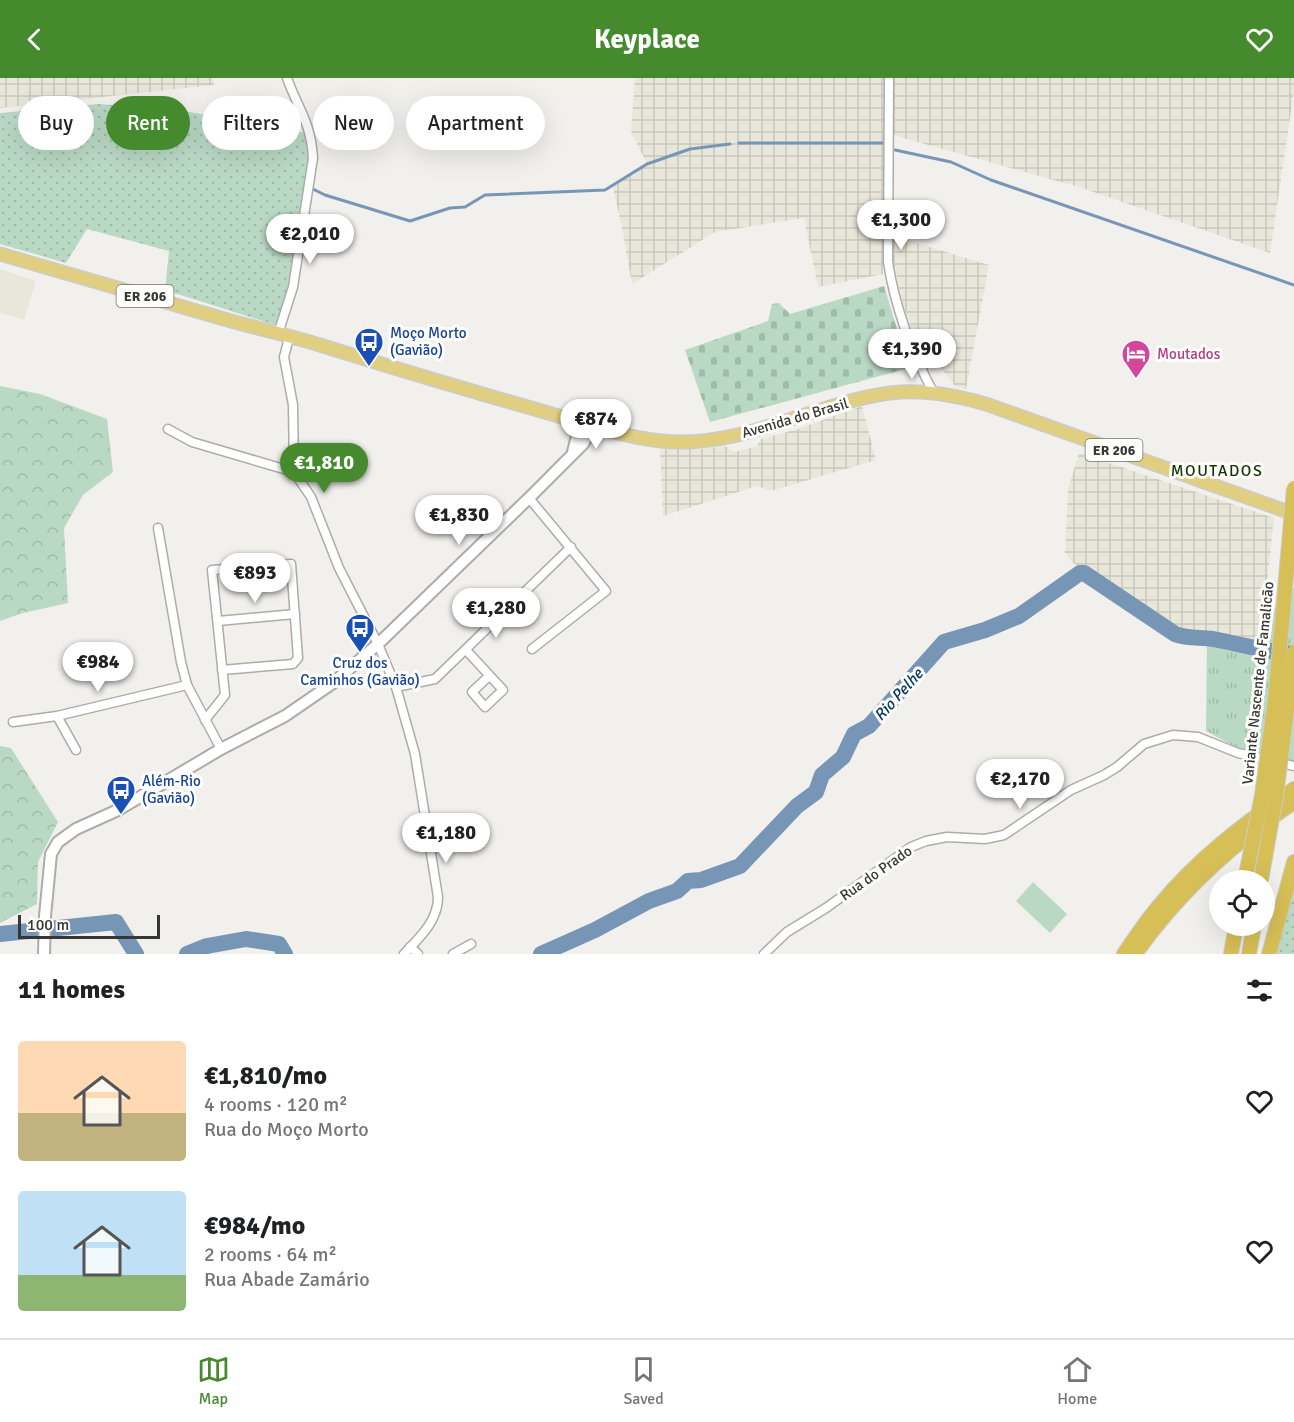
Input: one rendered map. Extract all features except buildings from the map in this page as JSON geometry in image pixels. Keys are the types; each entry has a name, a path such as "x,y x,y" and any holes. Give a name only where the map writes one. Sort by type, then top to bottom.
{"highway":[{"name":"Variante Nascente de Famalicão","path":"1247,870 1262,795 1275,701 1294,488"},
{"name":"Variante Nascente de Famalicão","path":"1263,870 1276,796 1294,652"},
{"path":"1124,954 1149,918 1178,885 1231,835 1290,798"},
{"path":"1135,954 1174,903 1208,869 1290,798"},
{"path":"1269,954 1294,862"},
{"path":"1230,954 1234,936"},
{"path":"1249,954 1252,936"}],"main road":[{"name":"ER 206","path":"0,254 284,336"},
{"name":"Avenida do Brasil","path":"284,336 574,421 662,441 705,441 748,432 890,393 933,392 959,396 1294,514"}],"street":[{"path":"287,78 307,122 312,141 313,158 284,336 284,357 293,405 294,472 311,497 339,568 378,644 396,687 415,754 438,897 438,908 434,919 407,951 418,954"},
{"path":"889,78 888,262 914,357 933,392"},
{"path":"572,454 578,432 574,421"},
{"path":"44,954 51,854 58,842 76,829 140,798 221,749 298,709 333,683 378,644 529,498 583,444 593,426"},
{"path":"168,429 192,442 294,472"},
{"path":"529,498 606,591 532,649"},
{"path":"158,528 187,686 221,749"},
{"path":"396,687 435,679 571,547"},
{"path":"205,720 225,695 222,670 218,621 212,570 291,564 298,658 293,664 222,670"},
{"path":"218,621 295,614"},
{"path":"466,650 489,676"},
{"path":"13,722 57,716 187,686"},
{"path":"57,716 76,750"},
{"name":"Rua do Prado","path":"764,954 787,932 826,908 911,847 940,838 985,839 1004,835 1071,790 1117,767 1144,744 1158,739 1173,735 1198,737 1238,753 1294,766"},
{"path":"453,954 471,944"}],"shaded area":[{"path":"0,78 213,78 214,85 94,98 94,96 18,96 18,106 0,108"},
{"path":"635,78 1294,78 1294,91 1270,253 1082,188 884,131 883,274 818,287 804,218 715,232 632,284 613,187 647,164 631,131"},
{"path":"894,236 989,265 966,389 955,386 936,361 918,348 902,301 892,255"},
{"path":"0,269 36,281 24,320 0,313"},
{"path":"862,406 876,460 771,491 757,486 663,516 660,448 703,449 725,446 734,452 757,446 761,439 798,429"},
{"name":"Moutados","path":"1079,453 1274,518 1261,642 1213,632 1176,630 1073,563 1065,553 1068,489"}],"green space":[{"path":"94,104 106,105 106,150 190,150 190,112 202,114 202,150 301,150 301,132 307,133 311,156 280,321 275,325 165,290 169,251 87,229 66,263 0,244 0,113 18,111 18,150 94,150"},
{"path":"884,286 909,368 710,422 685,350 768,321 772,304 779,303 790,314"},
{"path":"0,386 40,394 107,419 113,472 83,495 64,528 68,603 23,613 0,621"},
{"path":"1294,588 1294,760 1243,751 1206,731 1207,634 1264,645 1280,591"},
{"path":"0,746 11,748 58,822 38,862 37,904 0,923"},
{"path":"1033,882 1067,914 1050,933 1016,901"},
{"path":"1294,884 1294,954 1274,954"}],"waterway":[{"path":"739,143 883,143"},
{"path":"313,189 325,195 410,221 450,208 465,207 485,195 605,190 647,164 690,149 730,144"},
{"path":"895,150 951,162 991,180 1294,285"},
{"name":"Rio Pelhe","path":"541,954 595,930 649,901 677,891 688,881 701,880 740,866 797,806 816,792 822,775 843,757 854,734 869,726 944,642 985,630 1019,616 1080,573 1084,573 1180,636 1213,639 1293,654"},
{"name":"Rio Pelhe","path":"0,934 116,922 136,954"},
{"name":"Rio Pelhe","path":"187,954 207,946 246,939 279,944 285,954"}],"place":[{"name":"Moço Morto (Gavião)","path":"369,368"},
{"name":"Moutados","path":"1136,380"},
{"name":"Cruz dos Caminhos (Gavião)","path":"360,654"},
{"name":"Além-Rio (Gavião)","path":"121,816"}],"district":[{"name":"MOUTADOS","path":"1217,470"}]}
